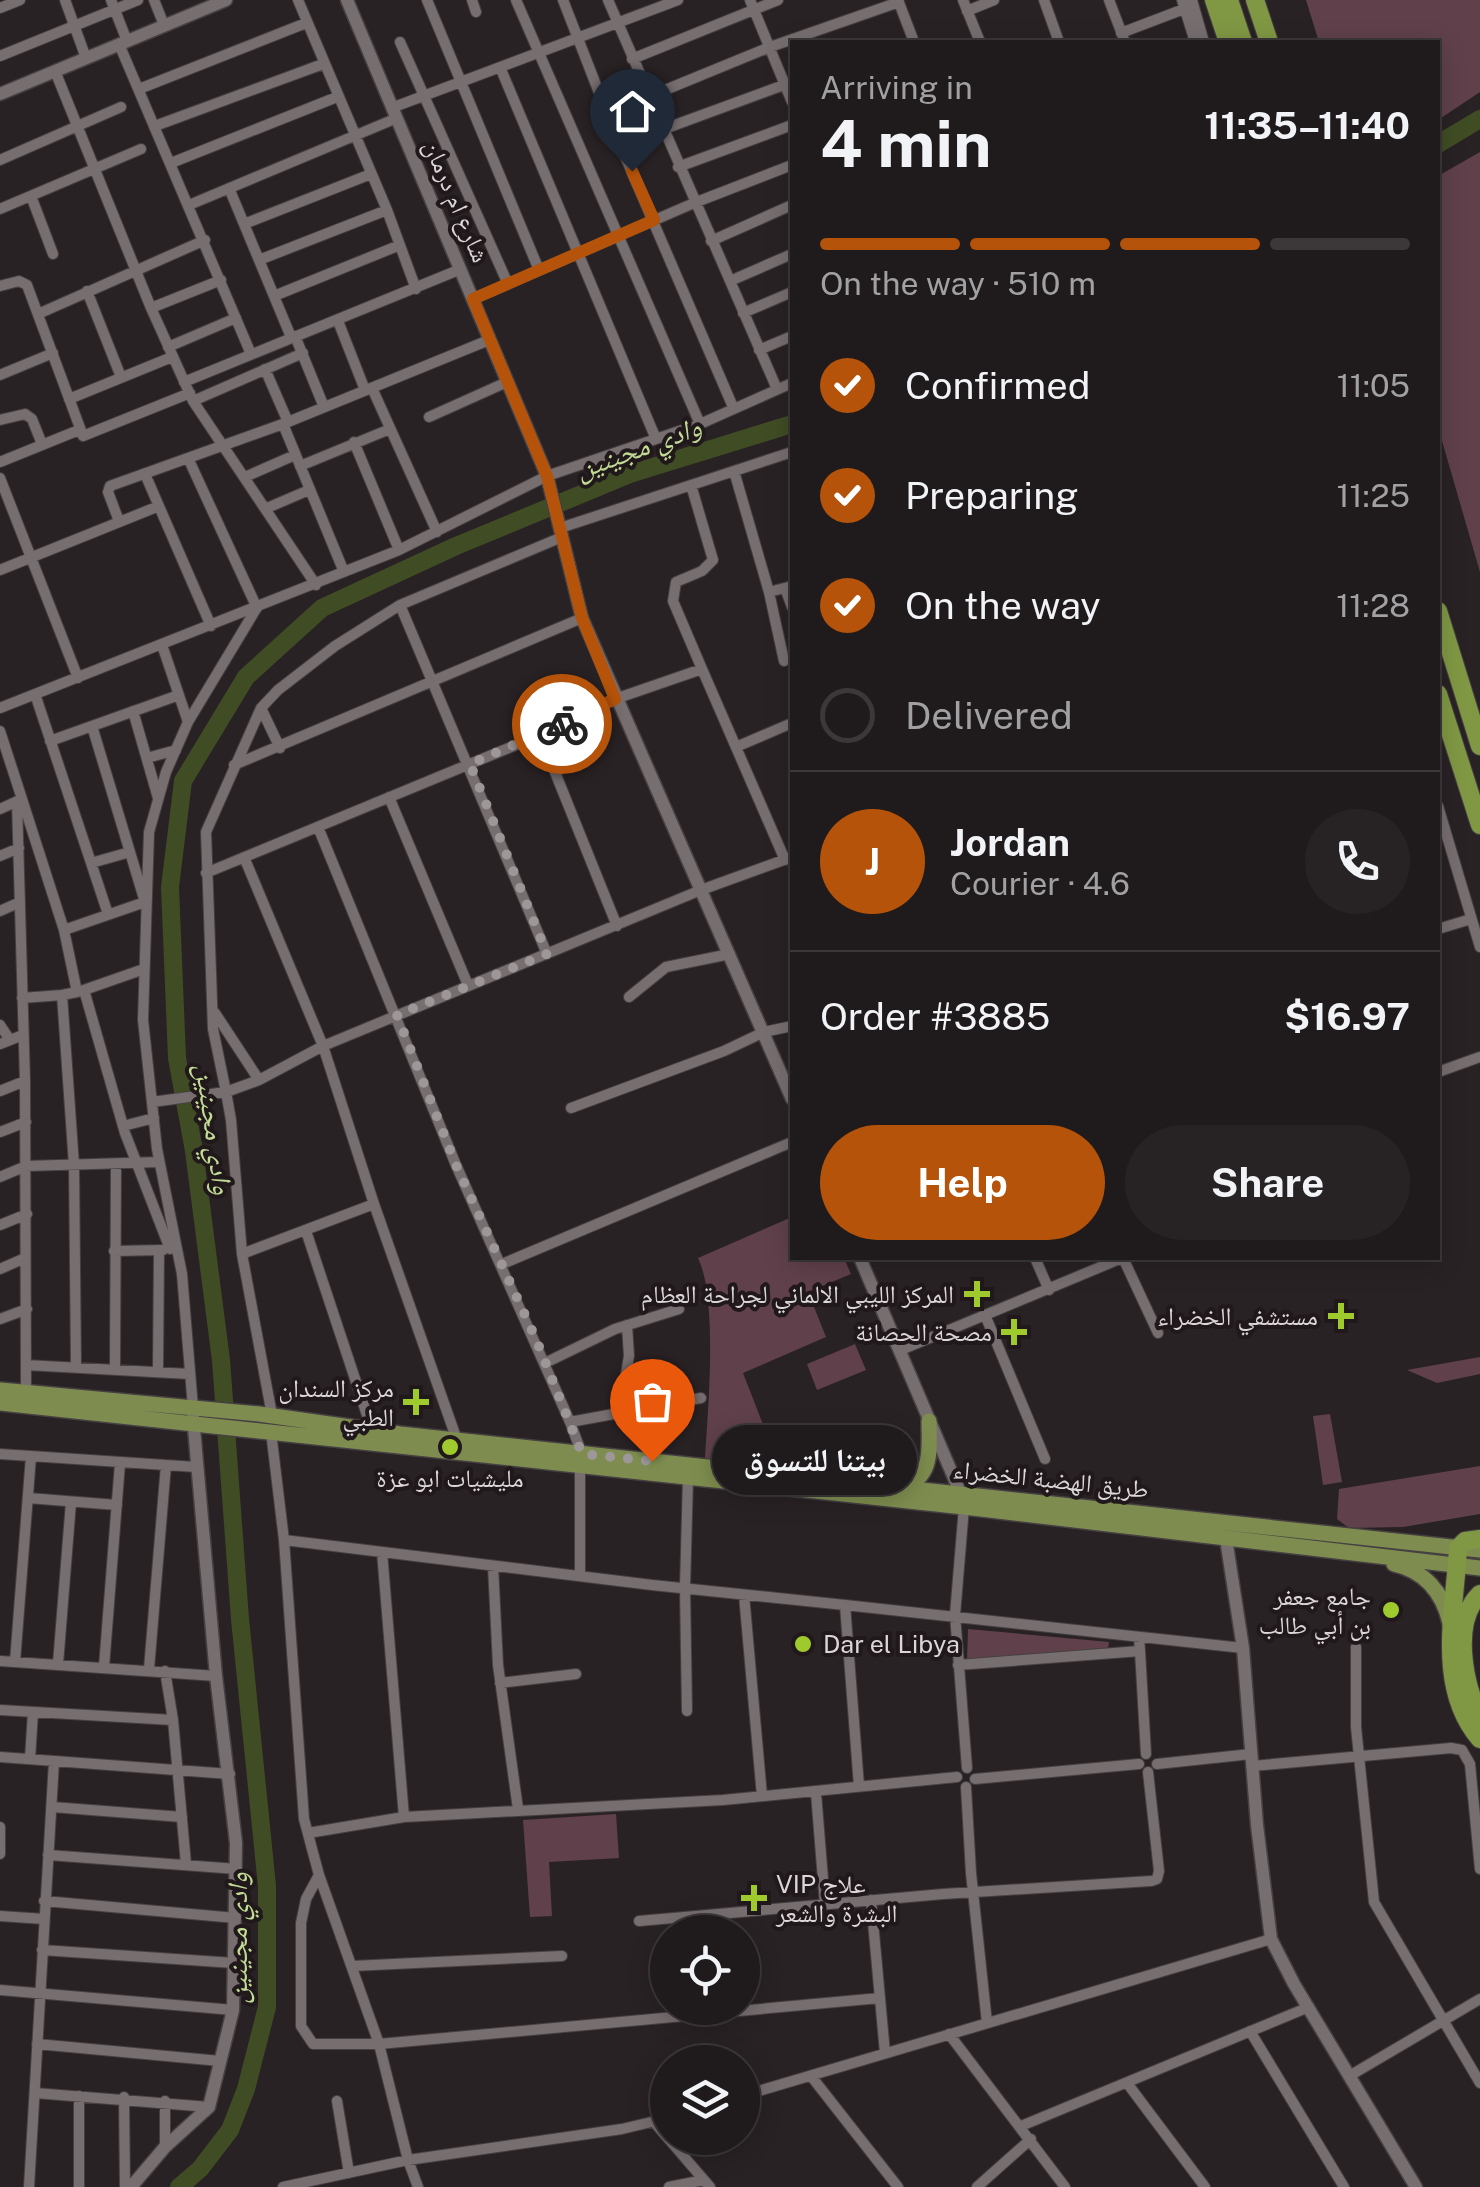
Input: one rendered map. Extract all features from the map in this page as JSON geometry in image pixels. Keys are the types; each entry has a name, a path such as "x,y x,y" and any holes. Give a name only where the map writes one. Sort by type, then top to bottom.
{"highway":[{"path":"1214,0 1227,40"},
{"path":"1229,0 1242,40"},
{"path":"1254,0 1268,40"},
{"path":"1440,616 1480,746"},
{"path":"1440,700 1480,825"},
{"path":"1480,1539 1465,1541 1458,1556 1451,1632 1458,1701 1480,1739"},
{"path":"1480,1594 1465,1617 1464,1640 1470,1691 1480,1717"}],"main road":[{"path":"0,1390 196,1416"},
{"path":"0,1403 266,1423"},
{"path":"901,1488 914,1482 928,1465 930,1421"},
{"name":"طريق الهضبة الخضراء","path":"266,1423 372,1430 399,1440 457,1440 688,1478 963,1500 1458,1556 1480,1568"},
{"name":"طريق الهضبة الخضراء","path":"266,1423 581,1460 901,1488 1226,1539 1458,1556 1480,1550"},
{"path":"1342,1550 1406,1566 1425,1578 1442,1600 1451,1632"}],"street":[{"path":"0,8 20,0"},
{"path":"65,0 86,58"},
{"path":"0,56 75,26 113,4 138,0"},
{"path":"154,0 164,26"},
{"path":"0,94 226,0"},
{"path":"298,0 387,210 416,289"},
{"name":"شارع ام درمان","path":"348,0 549,480 582,618 790,1094"},
{"path":"427,0 539,270"},
{"path":"516,0 700,424"},
{"path":"562,0 733,407"},
{"path":"608,0 777,389"},
{"path":"189,205 354,136 423,96 657,4 678,0"},
{"path":"632,59 752,5 778,0"},
{"path":"979,40 965,5 994,0"},
{"path":"1044,0 1058,40"},
{"path":"1109,0 1123,38 1182,6"},
{"path":"1169,0 1182,6 1203,40"},
{"path":"648,97 898,1 913,40"},
{"path":"113,4 139,88 236,318 250,375"},
{"path":"664,129 789,83 752,5"},
{"path":"1182,6 1193,40"},
{"path":"139,88 306,23"},
{"path":"400,42 508,284"},
{"path":"155,126 323,64"},
{"path":"500,67 656,439"},
{"path":"55,71 189,392 316,585"},
{"path":"170,163 337,97"},
{"path":"0,160 121,107"},
{"path":"678,167 790,125"},
{"path":"0,209 141,149"},
{"path":"473,299 790,166"},
{"path":"244,224 371,174"},
{"path":"229,188 324,407"},
{"path":"31,196 53,254"},
{"path":"711,241 790,205"},
{"path":"259,260 387,210"},
{"path":"38,314 204,240"},
{"path":"274,296 400,245"},
{"path":"730,280 790,255"},
{"path":"189,392 247,355 460,269"},
{"path":"151,308 221,280"},
{"path":"0,286 23,282 83,436 189,392 250,375 303,353"},
{"path":"87,291 121,377"},
{"path":"743,313 790,293"},
{"path":"69,398 121,377 236,318"},
{"path":"338,321 437,532"},
{"path":"759,350 790,337"},
{"path":"119,521 108,488 489,340"},
{"path":"0,374 53,352"},
{"path":"265,369 297,461 344,572"},
{"path":"429,417 507,382"},
{"path":"0,708 316,585 549,480 700,424 790,384"},
{"path":"0,420 26,414 42,444"},
{"path":"245,476 390,428"},
{"path":"0,462 79,430"},
{"path":"354,442 400,550"},
{"path":"418,2187 380,2044 319,1876 304,1819 284,1540 242,1254 226,1092 212,1008 206,832 261,708 335,646 400,605 560,529 790,453"},
{"path":"188,458 257,608"},
{"path":"734,471 784,660"},
{"path":"145,474 211,626"},
{"path":"0,478 78,678"},
{"path":"152,1102 226,1092 259,1080 323,1046 397,1015 700,890 789,858 736,748 674,601 676,582 702,571 713,560 691,485"},
{"path":"266,508 309,490"},
{"path":"0,570 159,506"},
{"path":"769,592 789,587"},
{"path":"400,605 547,954"},
{"path":"158,1371 169,1250 143,1020 149,832 188,722 257,608"},
{"path":"234,765 582,618"},
{"path":"162,645 188,722"},
{"path":"206,873 540,735 615,699 702,669"},
{"path":"35,694 108,914"},
{"path":"50,741 179,695"},
{"path":"261,708 280,748"},
{"path":"133,711 158,799"},
{"path":"736,748 790,724"},
{"path":"92,726 145,902"},
{"path":"0,731 4,763 64,930 123,1126 185,1303 216,1676 230,1774 237,1869 233,2010 209,2107 128,2187"},
{"path":"540,735 617,926"},
{"path":"147,758 176,750"},
{"path":"390,797 468,986"},
{"path":"0,810 19,801"},
{"path":"19,801 26,1122 26,1392"},
{"path":"1440,813 1480,947"},
{"path":"318,827 456,1165 570,1422 581,1460 580,1576"},
{"path":"0,856 19,848"},
{"path":"91,862 130,852"},
{"path":"244,858 323,1046 457,1440"},
{"path":"0,911 20,902"},
{"path":"64,930 145,902"},
{"path":"1440,927 1472,918"},
{"path":"630,996 666,967 730,954"},
{"path":"22,998 81,991 144,970"},
{"path":"62,995 74,1166 76,1366"},
{"path":"212,1008 259,1080"},
{"path":"0,1026 5,1042 23,1034"},
{"path":"571,1108 724,1052 764,1032 790,1026"},
{"path":"1440,1071 1480,1057"},
{"path":"0,1091 25,1081"},
{"path":"123,1126 154,1118"},
{"path":"0,1132 26,1122"},
{"path":"502,1264 790,1143"},
{"path":"0,1177 26,1166 159,1162"},
{"path":"114,1368 116,1165"},
{"path":"242,1254 374,1204"},
{"path":"0,1226 27,1214"},
{"path":"306,1231 372,1430"},
{"path":"114,1251 169,1250"},
{"path":"0,1269 25,1258"},
{"path":"861,1260 963,1500 955,1615 967,1768 974,1773 974,1892 987,2023"},
{"path":"1036,1260 1050,1290"},
{"path":"900,1350 1118,1260"},
{"path":"1123,1260 1158,1333"},
{"path":"0,1319 27,1308"},
{"path":"545,1363 627,1324 678,1309"},
{"path":"986,1315 1045,1459"},
{"path":"620,1411 630,1356 627,1324"},
{"path":"26,1365 190,1374"},
{"path":"570,1422 701,1398"},
{"path":"0,1454 196,1466"},
{"path":"15,1662 31,1456"},
{"path":"104,1667 120,1462"},
{"path":"149,1669 166,1465"},
{"path":"687,1711 688,1478"},
{"path":"28,1498 117,1505"},
{"path":"58,1664 71,1502"},
{"path":"1226,1539 1243,1648 1272,1940 1416,2187"},
{"path":"284,1540 744,1595 1243,1648"},
{"path":"382,1552 404,1817"},
{"path":"493,1566 500,1683 518,1809"},
{"path":"744,1595 762,1796"},
{"path":"845,1605 859,1786"},
{"path":"639,1920 1157,1879 1139,1638"},
{"path":"1356,1647 1360,1757 1376,1908 1480,2082"},
{"path":"958,1664 1140,1650"},
{"path":"0,1661 216,1676"},
{"path":"165,1671 186,1864"},
{"path":"500,1683 576,1674"},
{"path":"0,1710 173,1720"},
{"path":"30,1759 32,1712"},
{"path":"967,1768 959,1772 959,1783 1148,1763 1462,1750 1470,1764 1480,1870"},
{"path":"0,1757 230,1774"},
{"path":"29,2187 54,1761"},
{"path":"308,1832 404,1817 762,1796 957,1777"},
{"path":"816,1792 824,1904"},
{"path":"52,1807 182,1818"},
{"path":"0,1826 0,1854"},
{"path":"48,1855 237,1869"},
{"path":"319,1876 306,1899 301,1922 301,2026 312,2044 380,2044 880,1998"},
{"path":"872,1900 886,2054"},
{"path":"44,1901 236,1918"},
{"path":"0,1916 44,1919"},
{"path":"760,2091 1272,1940"},
{"path":"42,1950 234,1963"},
{"path":"352,1966 562,1956"},
{"path":"0,1990 233,2010"},
{"path":"1351,2075 1480,1999"},
{"path":"1021,2126 1309,2006"},
{"path":"1250,2031 1344,2187"},
{"path":"949,2034 1065,2187"},
{"path":"37,2044 220,2061"},
{"path":"812,2076 898,2187"},
{"path":"1126,2083 1205,2187"},
{"path":"34,2092 209,2107"},
{"path":"79,2096 79,2187"},
{"path":"124,2097 128,2187"},
{"path":"336,2101 349,2172"},
{"path":"165,2102 165,2147"},
{"path":"284,2187 408,2160 650,2123"},
{"path":"978,2187 1032,2139"},
{"path":"683,2155 707,2183"},
{"path":"669,2187 707,2183"}],"shaded area":[{"path":"1306,0 1480,0 1480,92 1440,119 1440,40 1318,40"},
{"path":"1480,152 1480,572 1440,434 1440,175"},
{"path":"790,1218 790,1260 845,1260 851,1274 808,1292 826,1337 743,1373 780,1468 705,1458 710,1327 698,1258"},
{"path":"855,1344 866,1370 817,1390 807,1364"},
{"path":"1480,1357 1480,1374 1437,1383 1407,1370"},
{"path":"1330,1414 1342,1482 1323,1485 1313,1416"},
{"path":"1480,1466 1480,1514 1403,1527 1349,1528 1337,1519 1339,1489"},
{"path":"968,1629 1109,1642 1108,1648 967,1660"},
{"path":"616,1814 619,1858 549,1862 552,1916 530,1917 523,1820"}],"waterway":[{"name":"وادي مجينين","path":"1440,143 1480,119"},
{"name":"وادي مجينين","path":"179,2187 200,2169 230,2130 246,2089 267,2007 267,1886 240,1619 221,1360 194,1151 177,1058 170,887 183,781 246,677 322,608 456,546 630,474 790,425"}],"way so far":[{"path":"562,724 470,764 547,954 397,1015 456,1165 536,1339 582,1454 652,1461"}],"place":[{"name":"المركز الليبي الالماني لجراحة العظام","path":"977,1294"},
{"name":"مستشفي الخضراء","path":"1341,1316"},
{"name":"مصحة الحصانة","path":"1014,1332"},
{"name":"مركز السندان الطبي","path":"416,1402"},
{"name":"مليشيات ابو عزة","path":"450,1447"},
{"name":"بيتنا للتسوق","path":"652,1461"},
{"name":"جامع جعفر بن أبي طالب","path":"1391,1610"},
{"name":"Dar el Libya","path":"803,1644"},
{"name":"VIP علاج البشرة والشعر","path":"754,1898"}],"route":[{"path":"562,724 615,699 582,618 547,476 473,299 654,220 632,171"}]}
